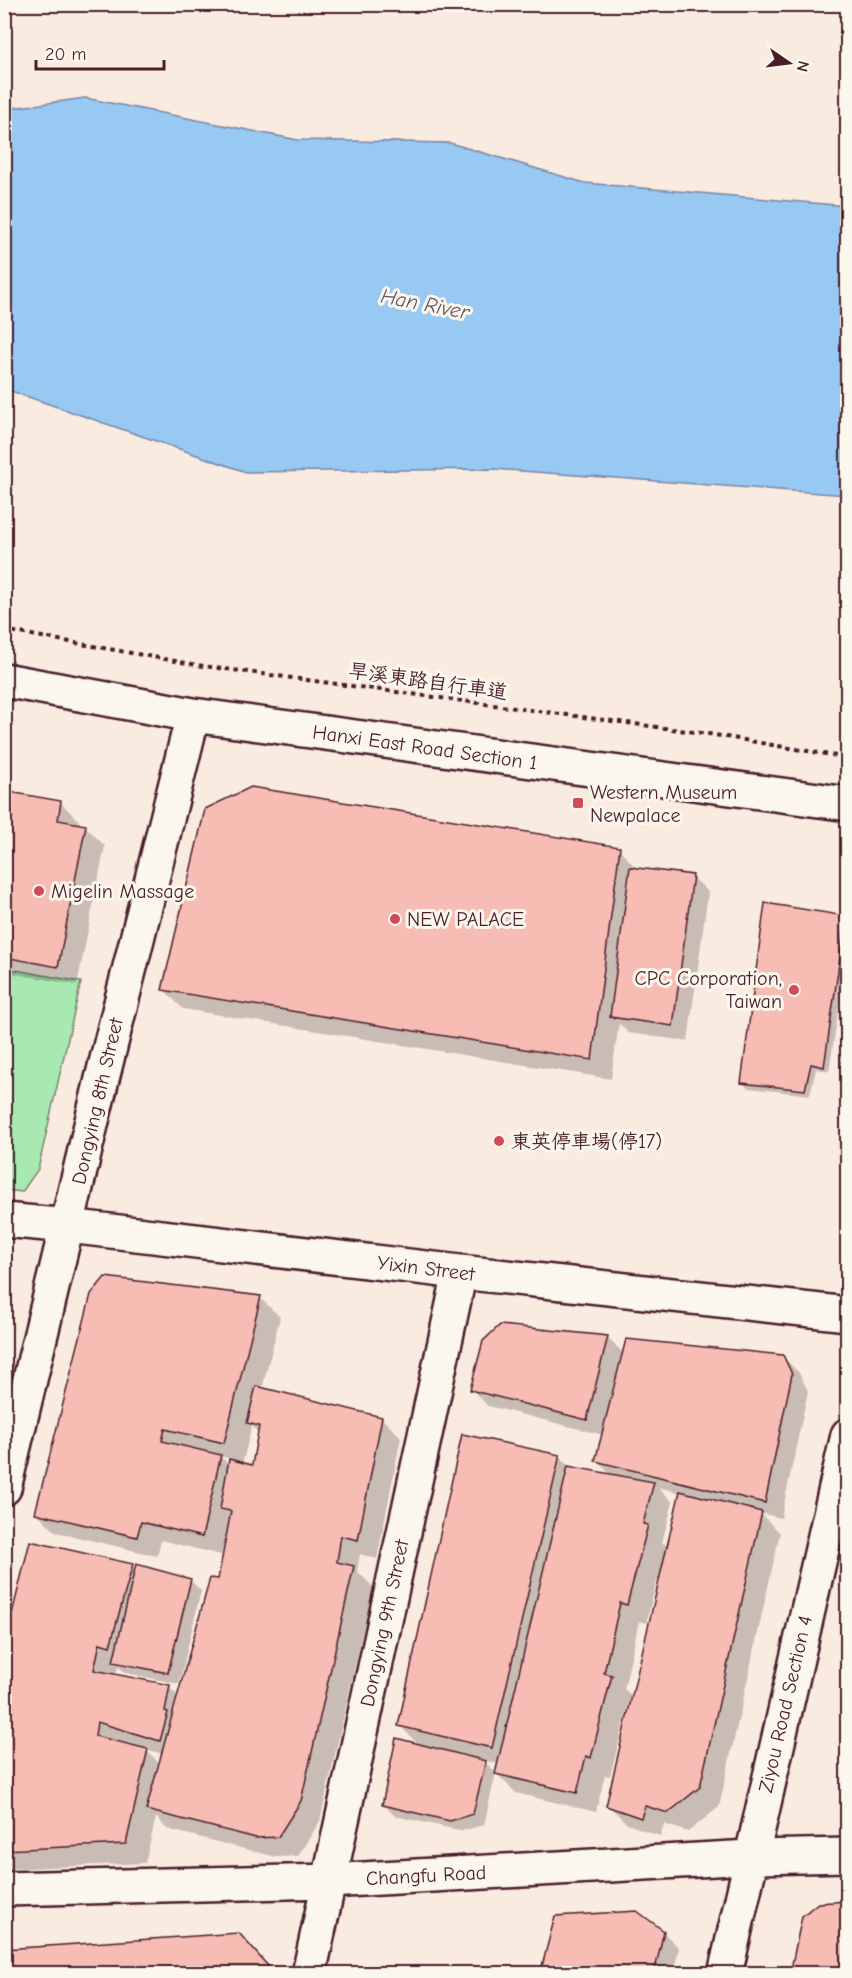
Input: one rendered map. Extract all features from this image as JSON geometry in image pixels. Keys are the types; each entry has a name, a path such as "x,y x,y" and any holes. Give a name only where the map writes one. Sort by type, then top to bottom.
{"street":[{"name":"Hanxi East Road Section 1","path":"4,680 193,715 848,804"},
{"name":"Dongying 8th Street","path":"4,1488 102,1079 193,715"},
{"name":"Yixin Street","path":"4,1220 848,1314"},
{"name":"Dongying 9th Street","path":"309,1974 460,1272"},
{"name":"Ziyou Road Section 4","path":"725,1974 848,1435"},
{"name":"Changfu Road","path":"4,1889 328,1881 750,1857 848,1855"}],"path":[{"name":"旱溪東路自行車道","path":"4,630 203,666 709,734 848,758"}],"green space":[{"path":"5,968 81,982 38,1169 22,1192 5,1190"}],"water":[{"name":"Han River","path":"85,98 298,140 450,143 585,183 847,206 847,495 493,469 246,472 5,389 5,109"}],"building":[{"name":"NEW PALACE","path":"251,787 620,847 592,1060 162,990 205,809"},
{"name":"Migelin Massage","path":"4,791 61,801 58,820 86,825 58,967 4,957"},
{"path":"630,867 693,875 673,1026 610,1017"},
{"name":"CPC Corporation, Taiwan","path":"765,903 846,916 824,1067 811,1064 805,1090 741,1083"},
{"path":"105,1277 261,1296 224,1443 165,1429 162,1441 221,1455 202,1537 141,1522 137,1537 35,1513 91,1294"},
{"path":"500,1325 608,1336 587,1420 470,1390 483,1341"},
{"path":"626,1339 783,1355 792,1374 765,1503 595,1461"},
{"path":"256,1386 382,1417 358,1540 341,1536 337,1562 354,1566 301,1801 278,1837 256,1838 146,1810 210,1578 218,1579 231,1511 220,1509 229,1459 252,1465 259,1426 247,1423"},
{"path":"462,1434 560,1455 492,1748 398,1726"},
{"path":"568,1466 654,1482 643,1524 648,1525 627,1605 620,1603 604,1673 612,1675 591,1758 586,1756 577,1793 495,1774"},
{"path":"680,1491 762,1512 700,1787 668,1813 645,1806 641,1818 606,1806"},
{"path":"30,1541 133,1564 110,1646 100,1643 94,1670 170,1685 165,1711 168,1712 160,1741 97,1722 95,1736 148,1749 126,1844 4,1850 4,1646"},
{"path":"136,1564 191,1579 168,1673 113,1662"},
{"path":"396,1738 486,1761 473,1814 450,1821 382,1805"},
{"path":"848,1901 848,1974 790,1974 802,1916 818,1903"},
{"path":"637,1911 664,1931 654,1974 540,1974 555,1916"},
{"path":"239,1933 268,1966 266,1974 4,1974 4,1949"}],"place":[{"name":"Western Museum Newpalace","path":"578,803"},
{"name":"Migelin Massage","path":"39,891"},
{"name":"NEW PALACE","path":"395,919"},
{"name":"CPC Corporation, Taiwan","path":"794,990"},
{"name":"東英停車場(停17)","path":"499,1141"}]}
